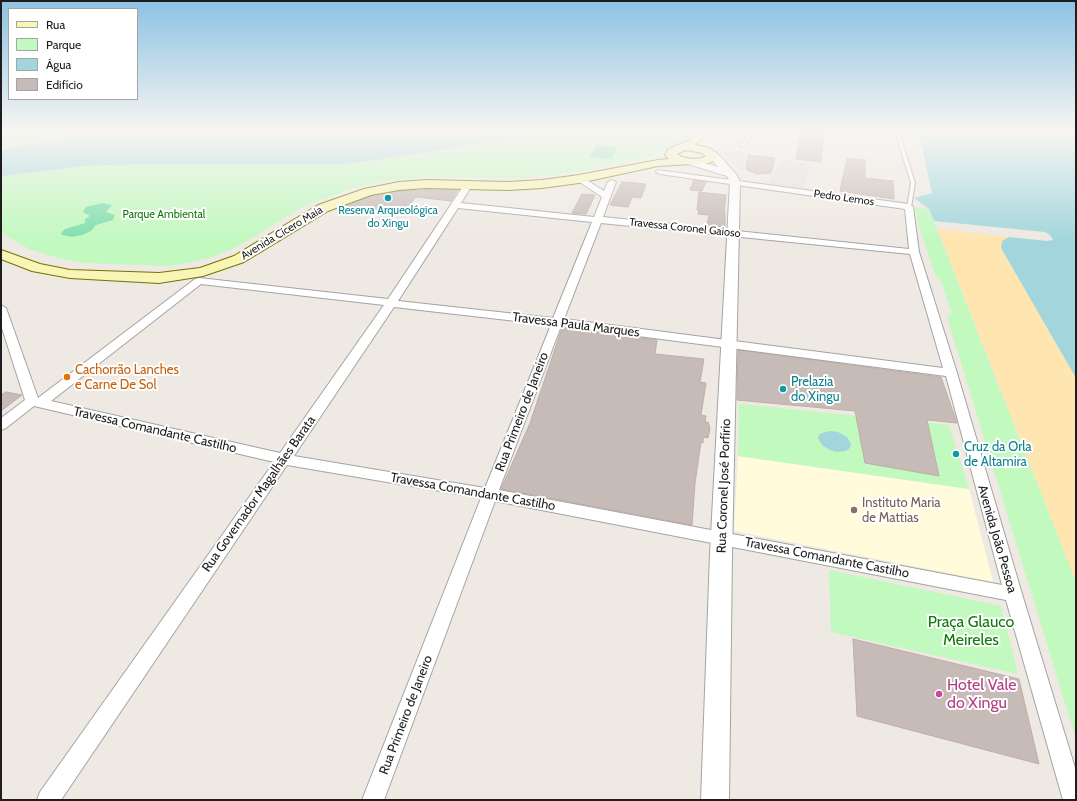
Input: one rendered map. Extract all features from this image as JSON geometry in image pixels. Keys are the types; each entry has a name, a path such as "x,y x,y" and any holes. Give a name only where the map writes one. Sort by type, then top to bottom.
{"main road":[{"name":"Avenida Cícero Maia","path":"1,242 27,256 81,268 176,269 208,263 234,254 318,204 352,191 372,186 424,180 544,180 611,167"},
{"name":"Avenida Cícero Maia","path":"1,254 37,268 70,274 159,278 201,277 239,259 310,215 333,204 350,198 398,186 426,184 525,185 579,179 640,167"}],"street":[{"path":"703,167 733,178"},
{"path":"724,167 733,178"},
{"name":"Pedro Lemos","path":"660,172 733,178 909,207"},
{"name":"Rua Coronel José Porfírio","path":"715,800 722,538 730,345 733,178"},
{"name":"Rua Primeiro de Janeiro","path":"374,800 490,494 609,189 579,179"},
{"name":"Rua Governador Magalhães Barata","path":"48,800 392,302 468,185"},
{"name":"Travessa Coronel Gaioso","path":"455,205 914,252"},
{"name":"Avenida João Pessoa","path":"909,207 914,252 951,373 1013,594 1074,800"},
{"path":"1,425 36,402 201,277"},
{"name":"Travessa Paula Marques","path":"201,277 951,373"},
{"path":"1,308 36,402"},
{"name":"Travessa Comandante Castilho","path":"36,402 283,459 490,494 1013,594"}],"lane":[{"path":"908,167 913,184 909,207"}],"shaded area":[{"path":"737,167 745,167 743,173"},
{"path":"776,167 811,167 803,188 769,184"},
{"name":"Instituto Maria de Mattias","path":"738,456 969,489 993,582 734,531"}],"sand":[{"path":"937,228 1009,237 1002,241 1001,248 1076,378 1076,582"}],"green space":[{"name":"Parque Ambiental","path":"73,167 597,167 574,172 524,178 423,177 382,181 353,188 305,206 236,247 213,257 167,266 84,263 58,258 29,249 1,232 1,176"},
{"path":"103,203 112,205 106,212 115,215 113,220 96,225 91,231 82,235 72,237 62,235 61,233 65,229 85,223 85,219 90,216 83,212 86,207"},
{"path":"913,207 929,209 1076,582 1076,739 947,317 952,313 940,278 935,275"},
{"path":"739,404 949,425 969,489 738,456"},
{"name":"Praça Glauco Meireles","path":"829,570 1001,606 1018,674 831,632"}],"water":[{"path":"1,167 73,167 1,176"},
{"path":"926,167 1076,167 1076,378 1001,248 1002,241 1009,237 1047,241 1053,240 1050,235 1045,232 934,221 929,209 914,198 932,193"},
{"path":"830,431 838,432 847,437 851,444 849,449 837,452 822,445 818,438 819,435"}],"building":[{"path":"747,167 772,167 771,173 757,174 747,170"},
{"path":"845,167 865,167 865,178 893,181 894,199 840,191"},
{"path":"694,180 706,182 702,191 690,190"},
{"path":"622,182 646,184 641,198 632,197 628,207 610,205"},
{"name":"Reserva Arqueológica do Xingu","path":"458,190 451,201 416,197 405,210 391,208 388,211 346,206 371,196 399,191"},
{"path":"699,192 726,195 724,213 725,227 707,225 709,215 698,214"},
{"path":"582,194 595,195 586,214 572,213"},
{"path":"562,328 657,340 655,354 704,359 700,382 706,383 701,415 706,416 705,422 708,422 710,428 708,438 703,437 703,443 701,442 695,483 692,525 501,489 530,423"},
{"path":"738,350 941,377 957,423 927,420 939,476 865,463 855,411 737,400"},
{"path":"6,392 22,395 1,411 1,395"},
{"name":"Hotel Vale do Xingu","path":"853,639 1019,679 1039,764 857,716"}],"place":[{"name":"Reserva Arqueológica do Xingu","path":"388,198"},
{"name":"Cachorrão Lanches e Carne De Sol","path":"67,377"},
{"name":"Prelazia do Xingu","path":"783,389"},
{"name":"Cruz da Orla de Altamira","path":"956,454"},
{"name":"Instituto Maria de Mattias","path":"854,510"},
{"name":"Hotel Vale do Xingu","path":"939,694"}]}
